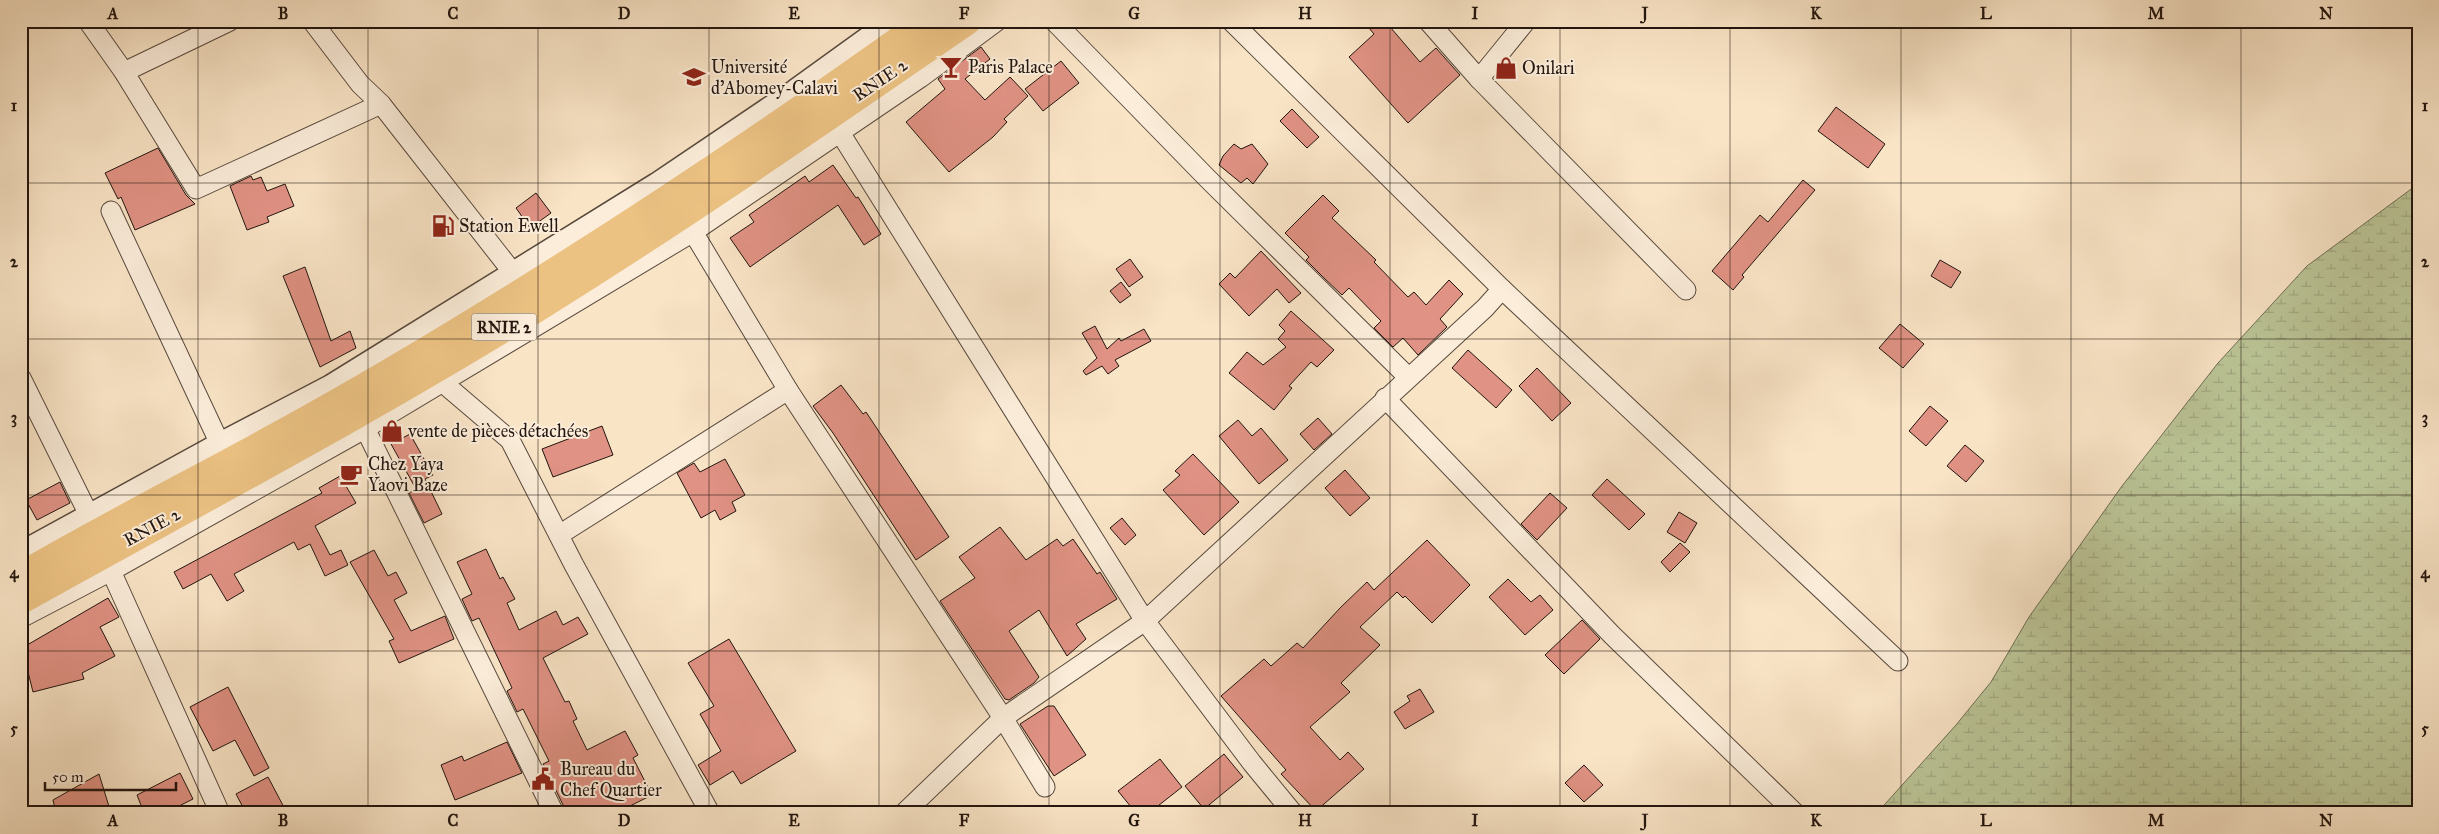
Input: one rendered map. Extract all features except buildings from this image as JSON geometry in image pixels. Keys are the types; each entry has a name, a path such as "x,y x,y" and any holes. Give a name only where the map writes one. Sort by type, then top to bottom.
{"highway":[{"name":"RNIE 2","path":"21,576 343,400 520,282 758,139 926,21"},
{"name":"RNIE 2","path":"21,600 230,486 361,420 681,215 967,21"}],"street":[{"path":"88,21 124,72 196,189 381,104"},
{"path":"124,72 230,21"},
{"path":"312,21 360,84 381,104 520,282"},
{"path":"21,554 520,282 657,184 795,91 892,21"},
{"path":"21,618 111,571 361,420 442,382 693,232 839,131 920,78 997,21"},
{"path":"1054,21 1207,178 1408,377"},
{"path":"1231,21 1502,289 1898,661"},
{"path":"1428,21 1479,79 1686,290"},
{"path":"1479,79 1526,21"},
{"path":"839,131 1145,621 1252,763 1293,813"},
{"path":"111,210 220,444"},
{"path":"693,232 788,390 1003,718 1045,787"},
{"path":"904,813 1003,718 1145,621 1385,398 1485,308 1502,289"},
{"path":"21,378 90,517"},
{"path":"442,382 510,440 710,813"},
{"path":"560,535 788,390"},
{"path":"1385,398 1612,635 1795,813"},
{"path":"361,420 554,813"},
{"path":"111,571 220,813"}],"green space":[{"path":"2418,184 2418,813 1877,813 1956,725 1991,682 2029,617 2122,486 2218,363 2307,266"}],"place":[{"name":"Paris Palace","path":"951,67"},
{"name":"Onilari","path":"1506,68"},
{"name":"Université d'Abomey-Calavi","path":"694,77"},
{"name":"Station Ewell","path":"443,226"},
{"name":"vente de pièces détachées","path":"392,431"},
{"name":"Chez Yaya Yaovi Baze","path":"351,474"},
{"name":"Bureau du Chef Quartier","path":"543,779"}]}
